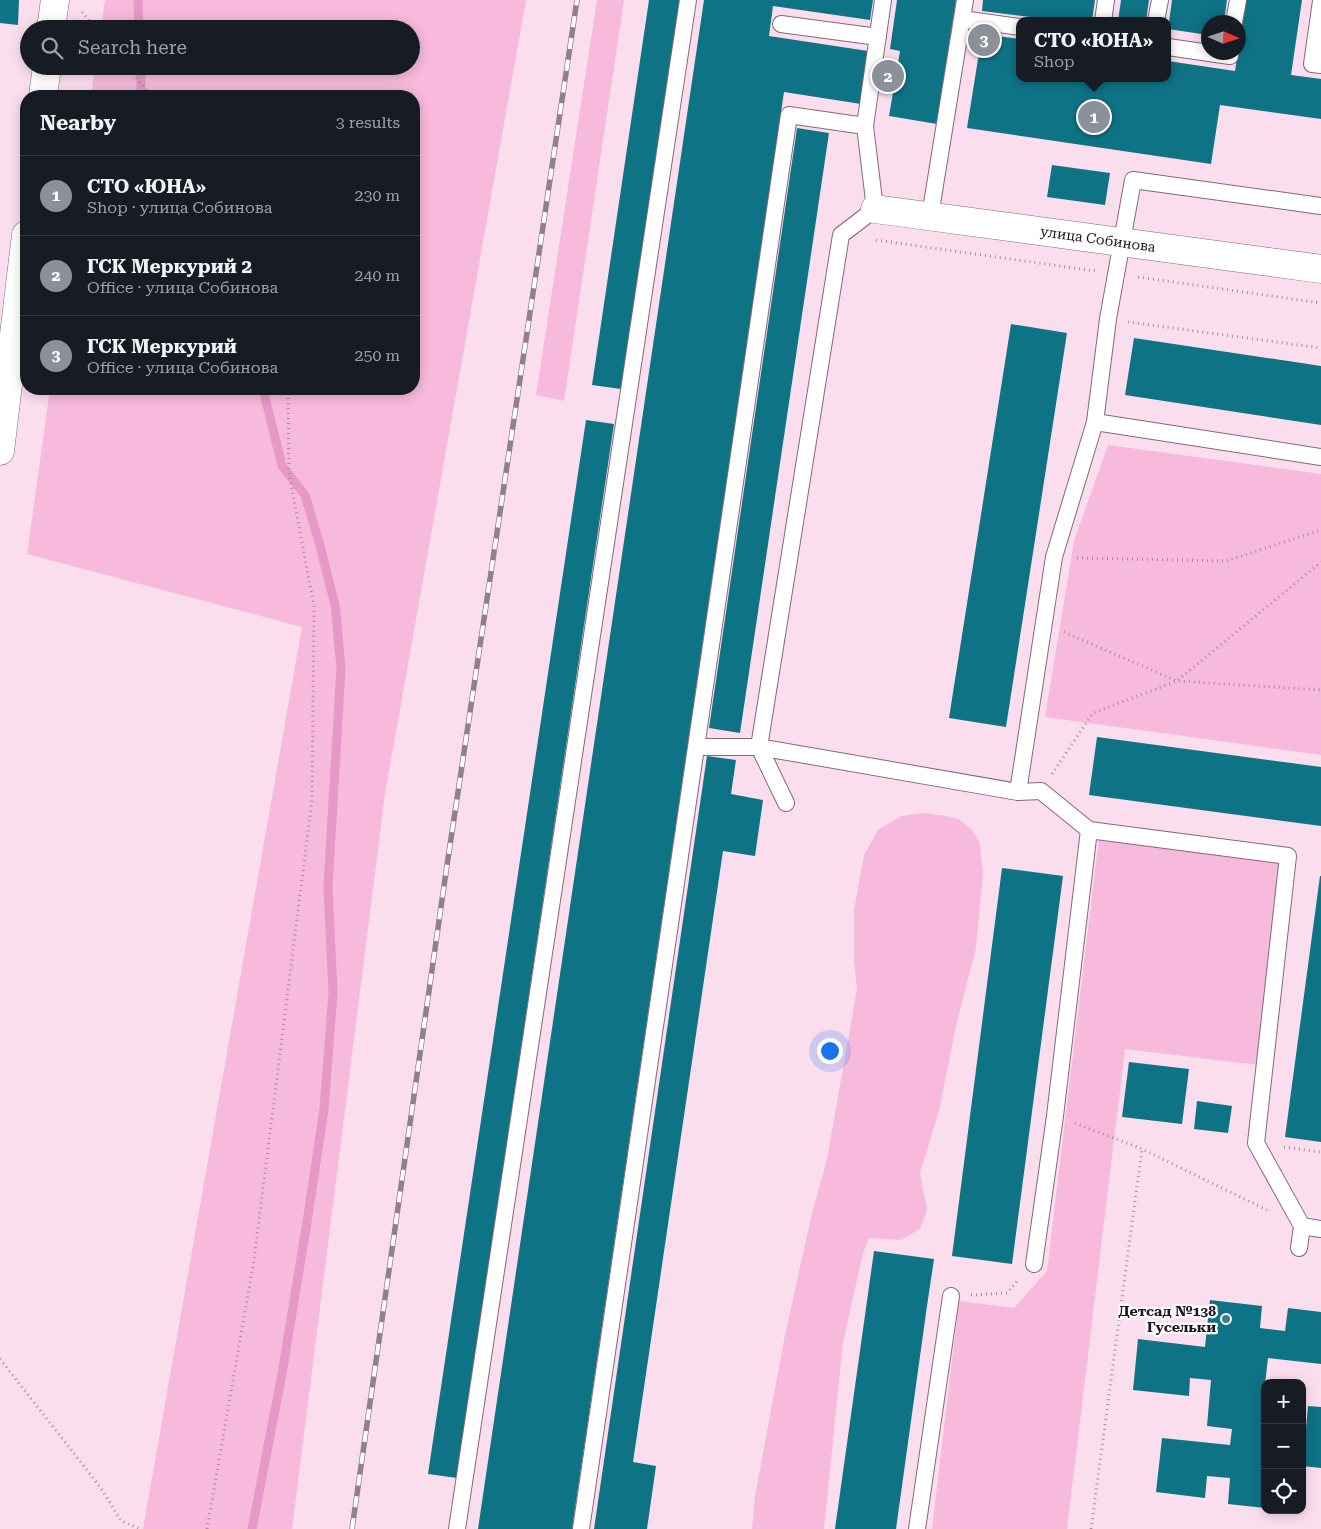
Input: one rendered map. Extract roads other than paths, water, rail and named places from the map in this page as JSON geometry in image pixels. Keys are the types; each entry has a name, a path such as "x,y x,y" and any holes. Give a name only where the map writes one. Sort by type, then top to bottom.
{"street":[{"path":"52,20 55,0"},
{"path":"44,90 46,75"},
{"name":"улица Собинова","path":"875,209 1321,269"},
{"path":"0,451 20,285"}],"lane":[{"path":"457,1529 688,0"},
{"path":"786,803 759,747 841,235 875,209 864,126 883,0"},
{"path":"930,216 965,0"},
{"path":"1104,17 1106,0"},
{"path":"1157,17 1160,0"},
{"path":"1235,15 1238,0"},
{"path":"1321,1 1312,64 1321,65"},
{"path":"962,19 1016,26"},
{"path":"781,24 878,38"},
{"path":"1171,47 1201,52"},
{"path":"581,1529 789,115 864,126"},
{"path":"1018,792 1054,557 1095,422 1108,319 1133,180 1321,206"},
{"path":"1095,422 1321,458"},
{"path":"697,747 759,747 1018,792 1041,791 1089,830 1288,856 1256,1143 1302,1226 1299,1248"},
{"path":"1034,1264 1056,1116 1089,830"},
{"path":"1302,1226 1321,1229"},
{"path":"917,1529 951,1296"}],"waterway":[{"path":"138,0 139,20"},
{"path":"141,75 141,90"},
{"path":"252,1529 282,1374 324,1109 333,993 328,886 341,668 335,605 319,542 305,495 282,466 264,395"}],"railway":[{"path":"352,1529 446,872 577,0"}],"place":[{"name":"ГСК Меркурий","path":"984,40"},
{"name":"ГСК Меркурий 2","path":"888,76"},
{"name":"СТО «ЮНА»","path":"1094,117"},
{"name":"Детсад №138 Гусельки","path":"1226,1319"}]}
